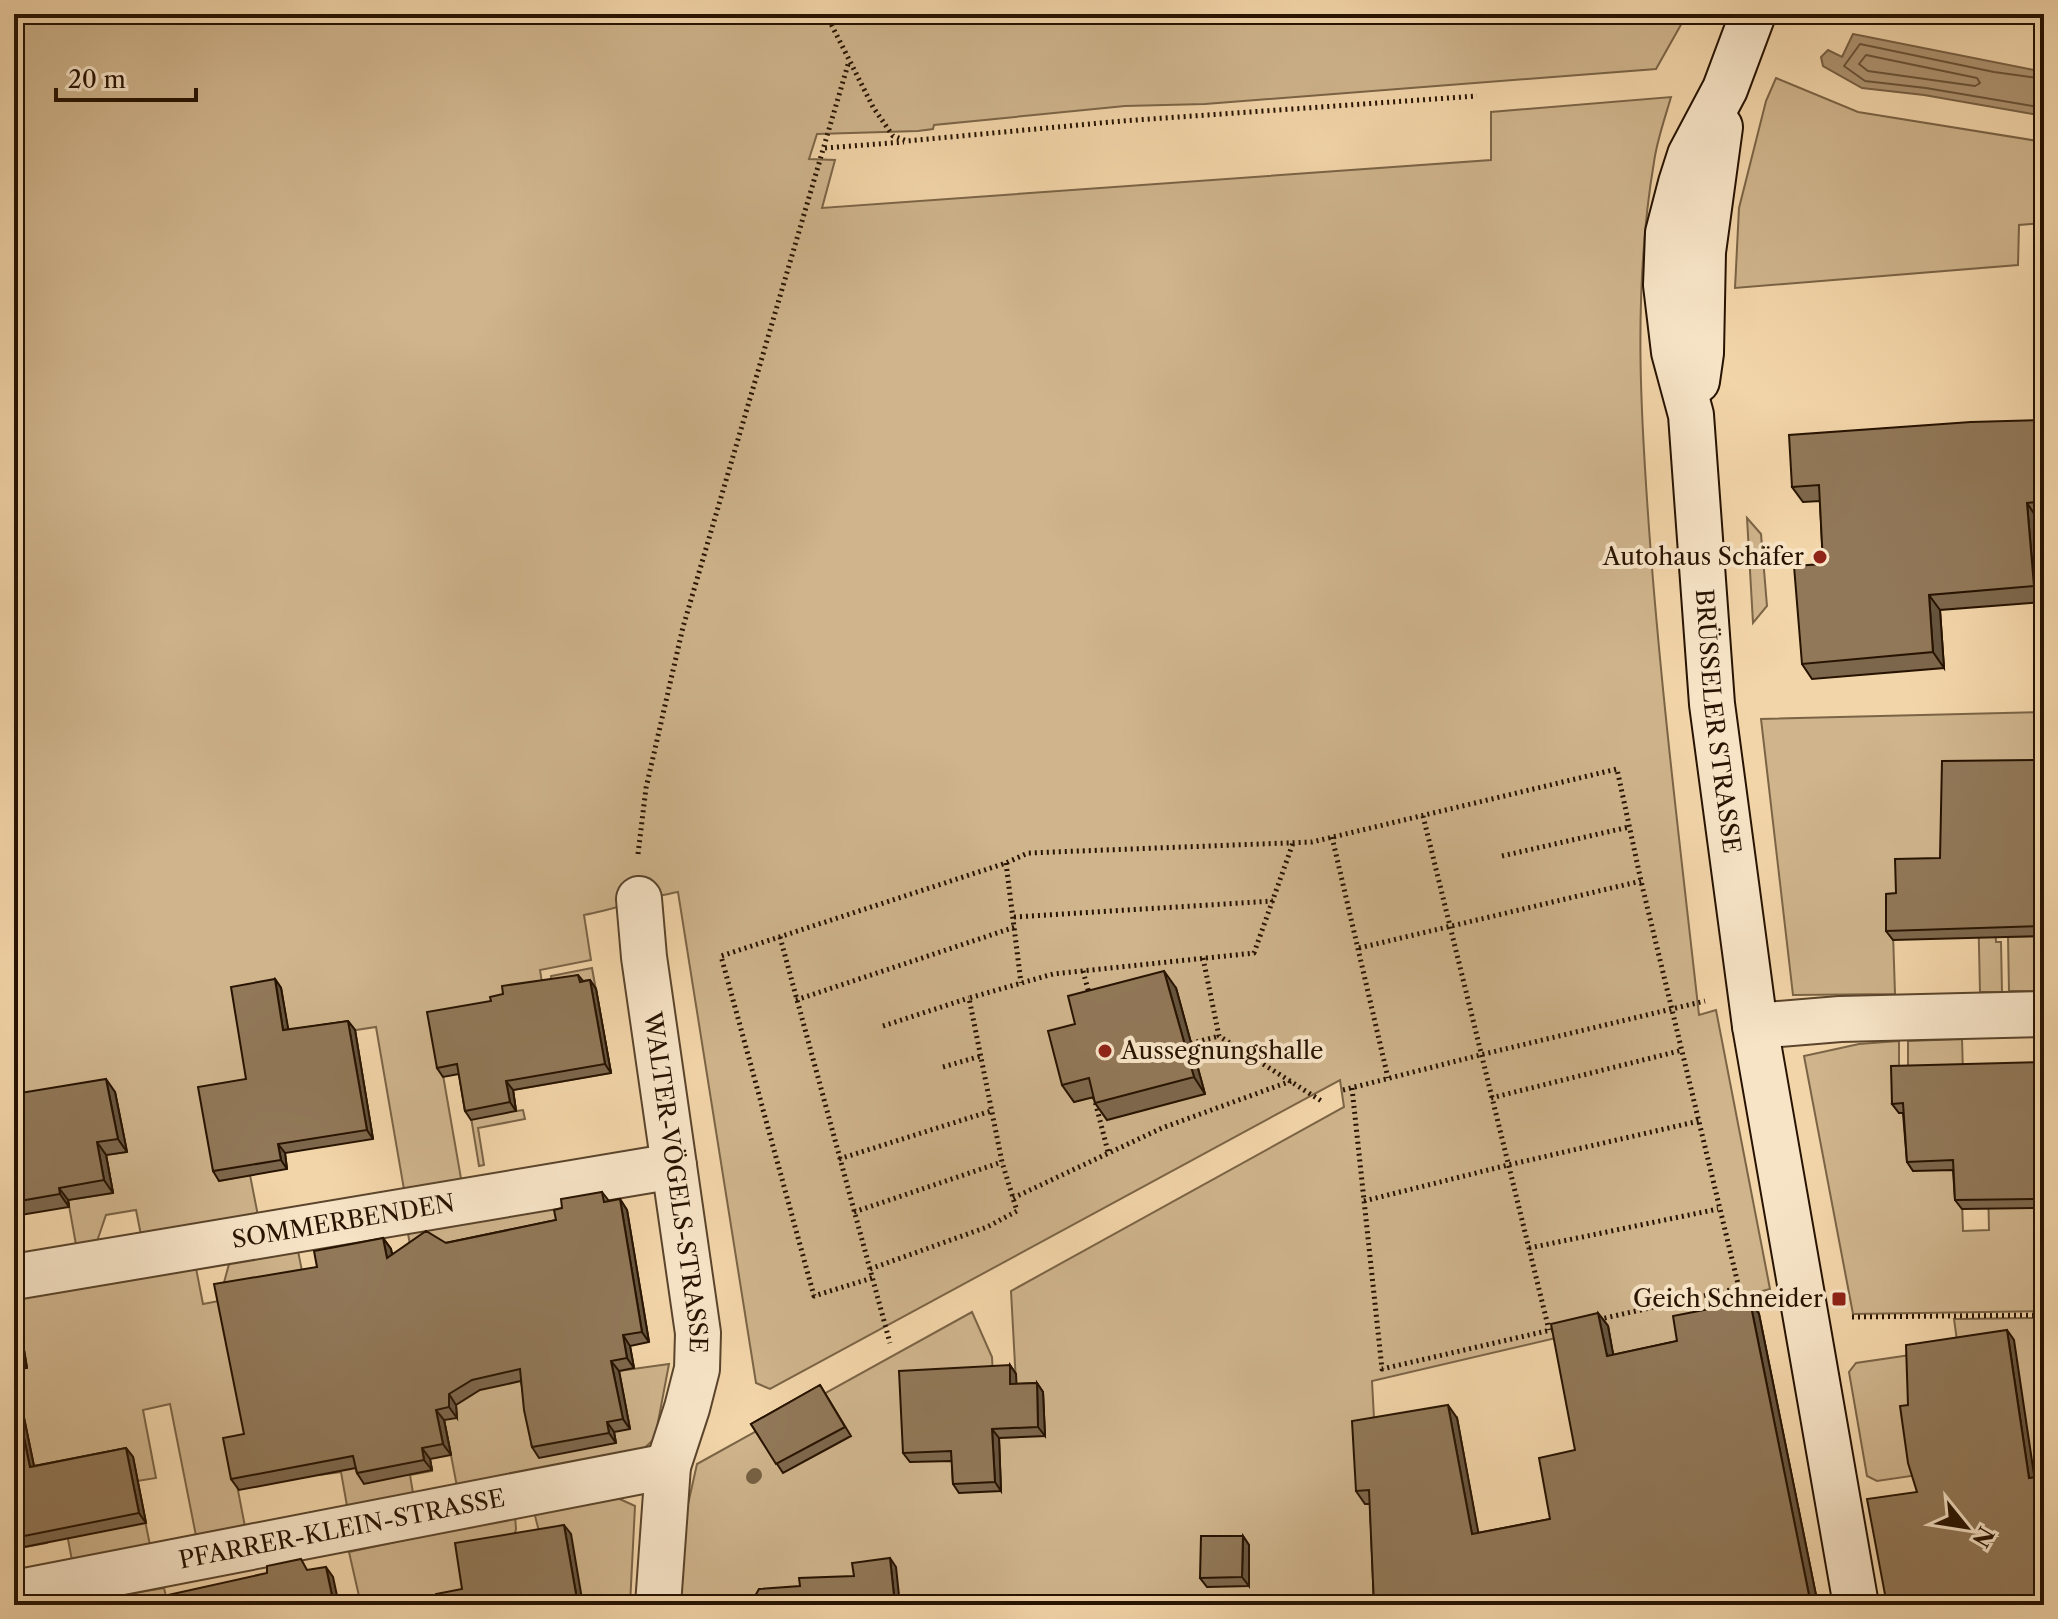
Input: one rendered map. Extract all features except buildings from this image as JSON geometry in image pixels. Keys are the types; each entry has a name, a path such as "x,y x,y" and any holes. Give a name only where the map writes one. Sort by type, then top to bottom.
{"street":[{"name":"BRÜSSELER STRASSE","path":"1753,14 1725,89 1690,155 1673,209 1668,233 1668,310 1674,352 1691,415 1712,704 1755,1026 1856,1605"},
{"name":"WALTER-VÖGELS-STRASSE","path":"639,899 644,957 698,1333 694,1382 668,1466 658,1605"},
{"path":"1755,1026 1840,1019 2044,1014"},
{"name":"SOMMERBENDEN","path":"14,1277 674,1166"},
{"name":"PFARRER-KLEIN-STRASSE","path":"14,1593 668,1466"}],"path":[{"path":"826,14 873,107 893,136 917,141"},
{"path":"639,899 638,853 644,799 668,685 849,61"},
{"path":"825,148 1122,121 1477,96"},
{"path":"872,1278 814,1296 721,956 1006,863 1028,853 1312,842 1617,769 1739,1288 1593,1320"},
{"path":"1423,816 1549,1330"},
{"path":"1502,856 1629,827"},
{"path":"1332,837 1389,1078"},
{"path":"883,1026 1053,974 1254,953 1293,843"},
{"path":"1006,863 1021,983"},
{"path":"1359,948 1641,881"},
{"path":"1014,917 1273,901"},
{"path":"796,1000 1015,927"},
{"path":"780,937 890,1343"},
{"path":"1203,958 1219,1036 1323,1102"},
{"path":"1083,971 1094,1010"},
{"path":"870,1269 987,1227 1017,1211 1002,1162 969,998"},
{"path":"1343,1090 1705,1001"},
{"path":"1179,1047 1219,1036"},
{"path":"1491,1098 1683,1050"},
{"path":"943,1067 981,1056"},
{"path":"1013,1198 1162,1128 1291,1081"},
{"path":"1352,1088 1382,1369 1564,1327"},
{"path":"1094,1097 1108,1152"},
{"path":"839,1159 991,1111"},
{"path":"1364,1201 1699,1121"},
{"path":"854,1212 1002,1162"},
{"path":"1529,1248 1718,1209"},
{"path":"1842,1316 2044,1315"}],"shaded area":[{"path":"14,14 1687,14 1656,69 1205,104 1125,106 934,125 933,129 918,131 817,134 809,159 835,160 822,208 1491,160 1491,112 1671,97 1655,154 1643,260 1640,358 1651,555 1699,1015 1716,1010 1770,1289 1755,1293 1759,1314 1682,1330 1704,1441 1616,1367 1607,1326 1372,1381 1384,1605 675,1605 678,1549 697,1464 972,1312 992,1357 993,1375 1018,1420 1011,1291 1344,1107 1340,1080 770,1389 756,1383 678,892 584,915 591,960 540,970 543,989 553,989 551,976 592,968 611,1073 513,1090 516,1111 523,1110 525,1119 478,1128 484,1165 479,1166 456,1026 435,1029 463,1190 406,1201 376,1027 330,1034 261,1052 217,1169 219,1181 250,1175 260,1226 143,1245 136,1210 106,1215 93,1253 78,1256 68,1200 113,1193 106,1155 126,1152 14,1122"},
{"path":"1776,78 1858,112 2044,142 2044,223 2019,225 2018,265 1735,288 1739,208 1766,101"},
{"path":"1747,518 1761,534 1767,606 1753,623"},
{"path":"2044,712 2044,786 1994,900 1996,942 2001,942 2002,992 1980,992 1976,811 1953,852 1902,902 1892,903 1895,994 1793,995 1761,719"},
{"path":"2044,936 2044,991 2009,991 2008,937"},
{"path":"1962,1039 1963,1073 1908,1075 1908,1041"},
{"path":"1899,1041 1899,1113 1909,1112 1961,1170 1963,1231 1989,1230 1988,1183 2038,1209 2044,1209 2044,1311 1853,1314 1804,1056 1859,1044"},
{"path":"566,1196 619,1371 669,1364 655,1438 631,1461 459,1497 440,1398 421,1414 432,1471 410,1475 413,1493 347,1506 341,1472 319,1475 230,1449 247,1537 198,1546 170,1404 143,1410 156,1478 137,1481 152,1555 74,1571 64,1518 43,1522 47,1543 14,1549 14,1289 194,1258 203,1304 219,1301 232,1253 296,1241 303,1276 411,1250 406,1223"},
{"path":"2044,1318 2044,1605 1958,1469 1877,1481 1867,1476 1849,1372 1856,1363 1958,1348 1954,1319"},
{"path":"611,1495 635,1506 630,1605 361,1605 349,1552 515,1516 513,1543 541,1539 534,1512"},
{"path":"164,1588 168,1605 118,1605 116,1596"}],"water":[{"path":"1853,34 2044,72 2044,116 1924,95 1862,88 1823,66 1821,57 1828,50 1842,57"}],"place":[{"name":"Autohaus Schäfer","path":"1820,557"},
{"name":"Aussegnungshalle","path":"1105,1051"},
{"name":"Geich Schneider","path":"1839,1299"}]}
